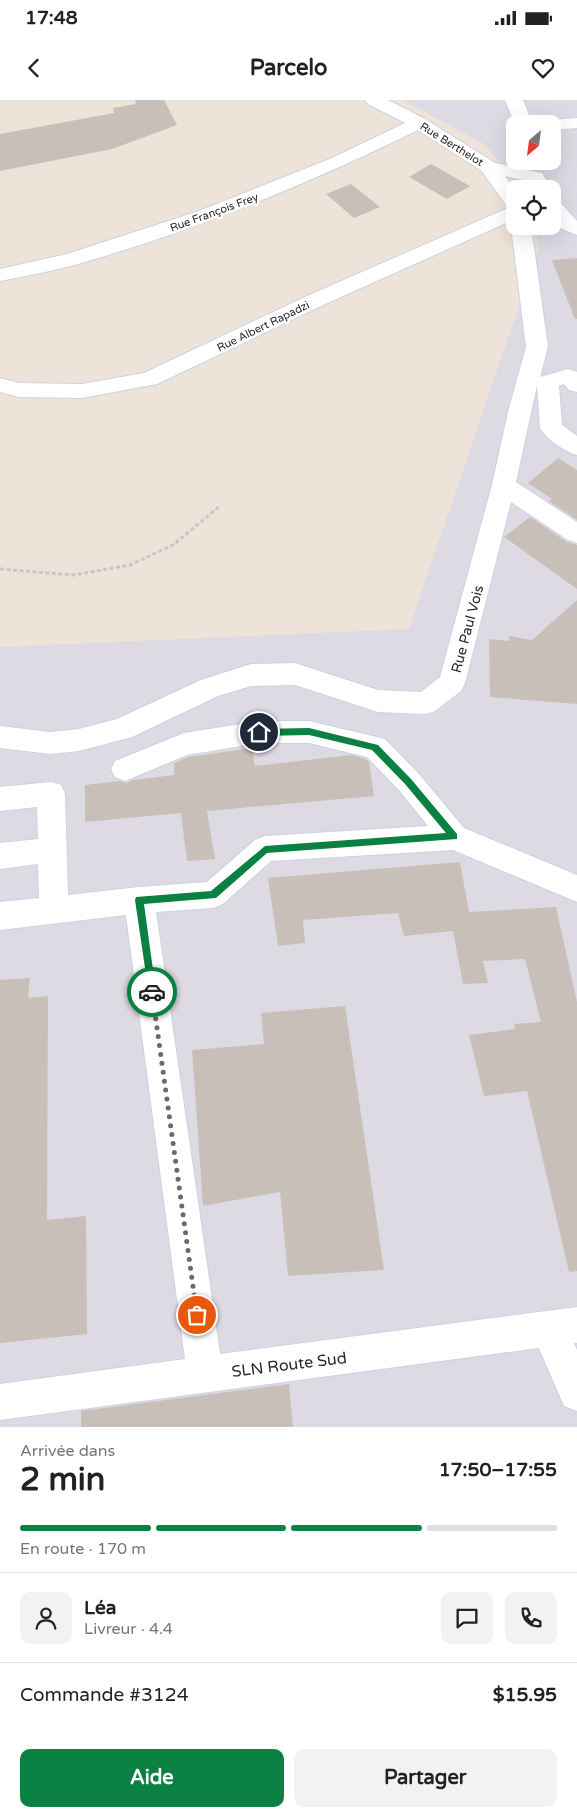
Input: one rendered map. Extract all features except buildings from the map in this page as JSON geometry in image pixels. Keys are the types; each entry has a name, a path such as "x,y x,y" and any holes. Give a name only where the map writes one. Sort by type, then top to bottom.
{"street":[{"name":"Rue Berthelot","path":"374,100 419,123 489,167 506,191"},
{"path":"514,100 520,115"},
{"name":"Rue François Frey","path":"0,276 72,259 206,215 339,162 419,123"},
{"path":"561,124 577,123"},
{"path":"489,167 535,177 537,180"},
{"name":"Rue Albert Rapadzi","path":"0,385 19,390 82,391 149,379 314,300 506,216"},
{"path":"561,216 569,225 577,229"},
{"name":"Rue Paul Vois","path":"0,737 50,743 79,740 122,729 210,688 251,675 295,674 378,701 416,703 426,703 452,683 504,485 519,412 537,346 522,235"},
{"path":"577,384 568,376 548,381 551,428 577,447"},
{"path":"504,485 577,534"},
{"path":"125,768 184,744 259,732 309,732 375,747 408,781 454,836 577,889"},
{"path":"0,799 51,794 54,910"},
{"path":"0,916 139,900 213,895 265,850 454,836"},
{"path":"0,856 52,850"},
{"path":"139,900 205,1374"},
{"path":"563,1327 577,1393"},
{"name":"SLN Route Sud","path":"0,1402 563,1327"}],"path":[{"path":"0,569 74,575 130,565 173,545 220,506"}],"shaded area":[{"path":"403,100 577,100 577,1427 0,1427 0,647 409,629 539,247 537,235 561,235 561,180 513,180 486,145"}],"way so far":[{"path":"152,992 197,1315"}],"route":[{"path":"152,992 139,900 213,895 265,850 454,836 408,781 375,747 309,732 259,732"}]}
